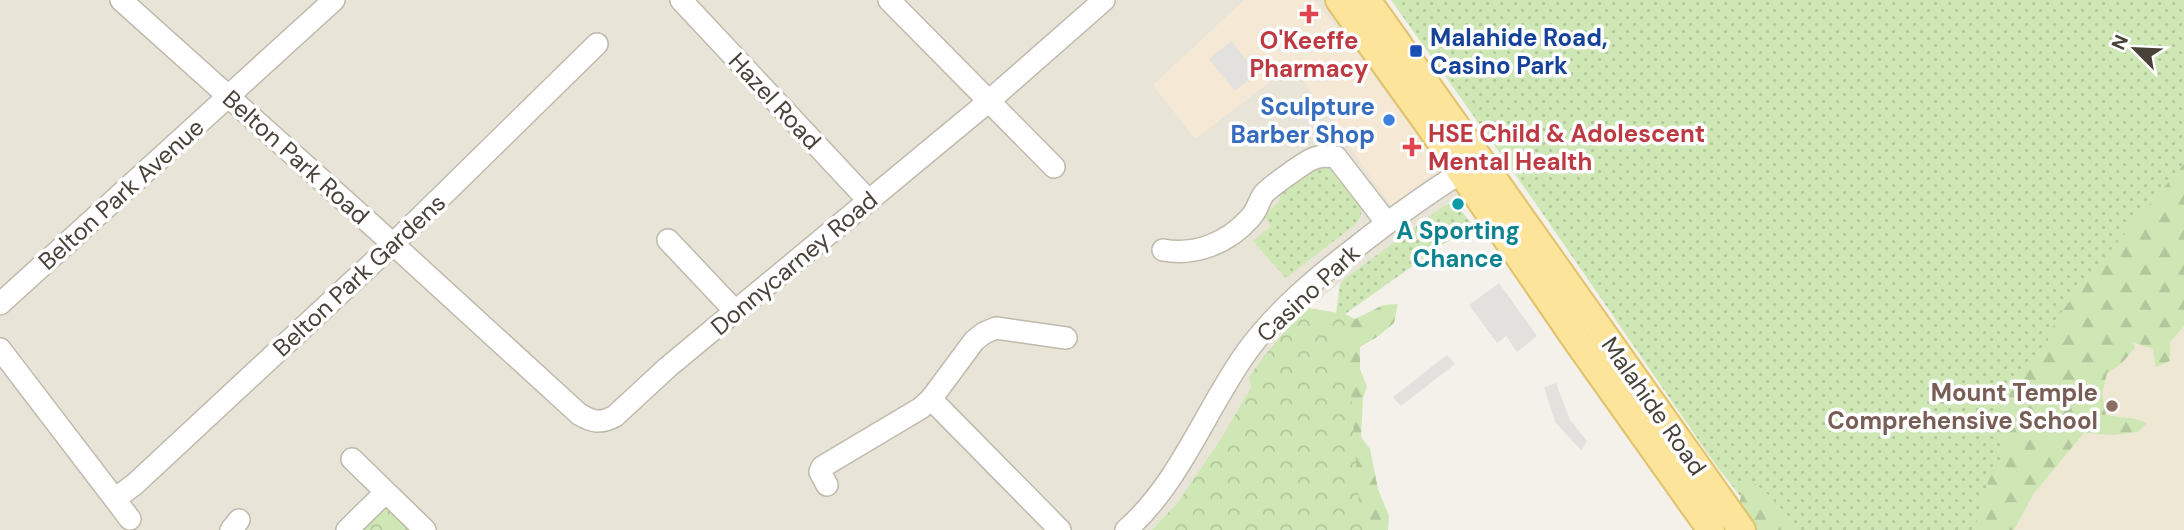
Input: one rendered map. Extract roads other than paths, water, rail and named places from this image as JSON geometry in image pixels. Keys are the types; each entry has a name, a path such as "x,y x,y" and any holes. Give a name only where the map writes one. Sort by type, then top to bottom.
{"main road":[{"name":"Malahide Road","path":"1339,0 1470,166"},
{"name":"Malahide Road","path":"1367,0 1470,166 1585,331 1703,496 1742,530"},
{"name":"Malahide Road","path":"1703,496 1711,530"}],"street":[{"name":"Belton Park Road","path":"121,0 579,414 598,422"},
{"name":"Belton Park Avenue","path":"0,304 334,0"},
{"name":"Hazel Road","path":"681,0 869,201"},
{"path":"889,0 1054,167"},
{"name":"Donnycarney Road","path":"598,422 615,416 668,367 989,101 1095,3"},
{"name":"Belton Park Gardens","path":"115,499 145,475 393,244 597,44"},
{"path":"1163,250 1180,253 1198,250 1224,239 1251,218 1264,193 1311,159 1324,155 1336,157 1387,223"},
{"name":"Casino Park","path":"1126,530 1153,504 1228,379 1279,313 1328,269 1387,223 1470,166"},
{"path":"668,240 735,311"},
{"path":"827,485 820,472 822,467 931,400 974,341 984,333 996,328 1066,338"},
{"path":"0,349 130,519"},
{"path":"931,400 1060,530"},
{"path":"352,459 425,530"},
{"path":"347,530 385,493"}],"place":[{"name":"O'Keeffe Pharmacy","path":"1309,14"},
{"name":"Malahide Road, Casino Park","path":"1416,51"},
{"name":"Sculpture Barber Shop","path":"1389,120"},
{"name":"HSE Child & Adolescent Mental Health","path":"1412,147"},
{"name":"A Sporting Chance","path":"1458,204"},
{"name":"Mount Temple Comprehensive School","path":"2112,406"}]}
